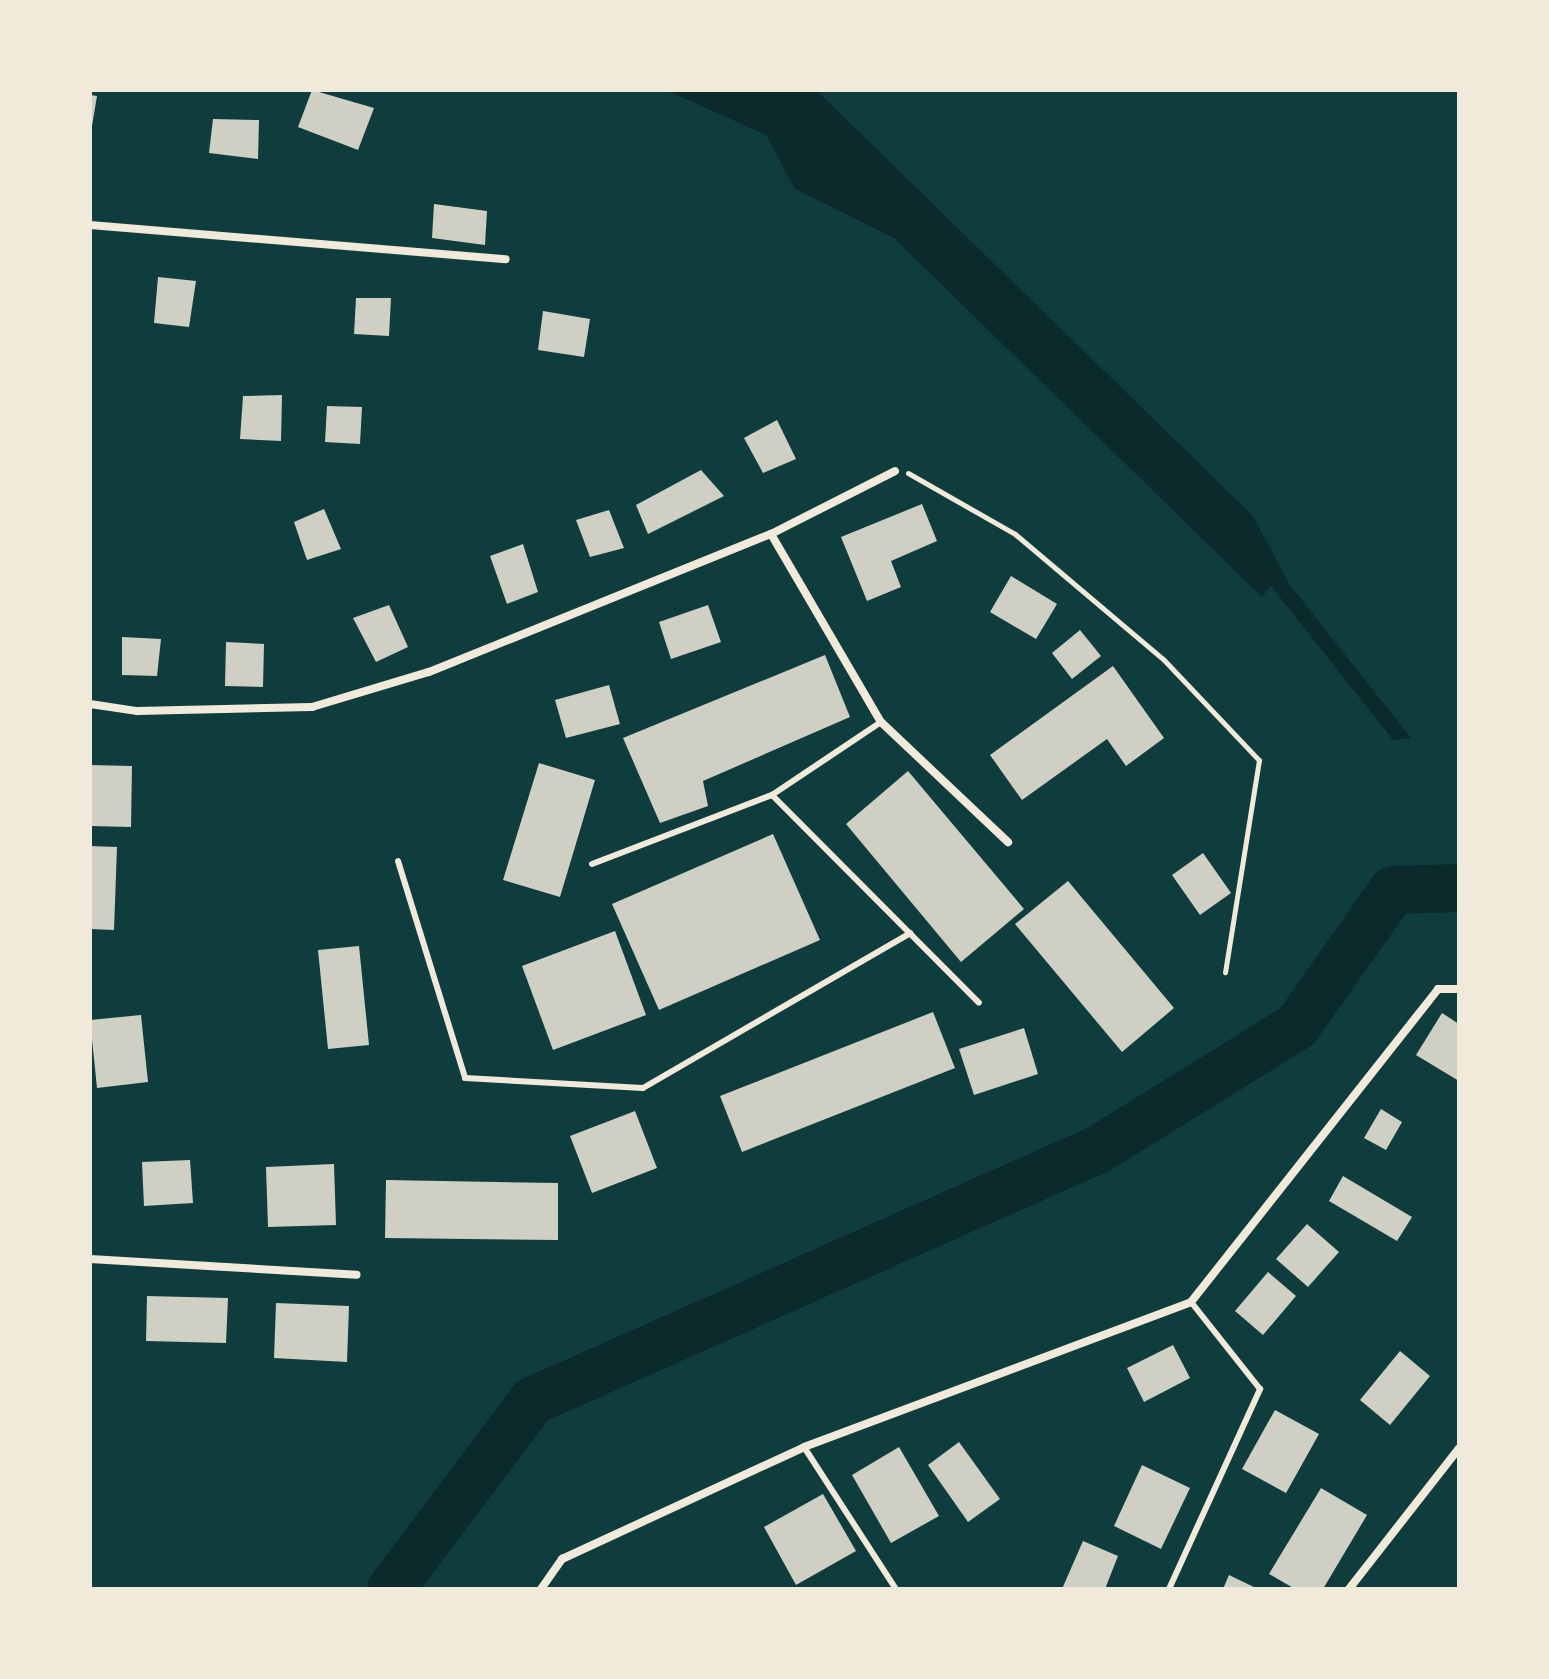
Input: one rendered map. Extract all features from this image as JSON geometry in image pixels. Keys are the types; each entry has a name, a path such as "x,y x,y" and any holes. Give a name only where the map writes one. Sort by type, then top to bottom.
{"street":[{"path":"90,225 506,259"},
{"path":"90,704 137,711 312,707 429,672 771,534 895,471"},
{"path":"771,534 881,722 1008,842"},
{"path":"541,1589 562,1559 804,1447 1191,1302 1438,989 1459,989"},
{"path":"90,1259 357,1275"},
{"path":"1349,1589 1459,1448"}],"lane":[{"path":"592,864 772,795 881,722"},
{"path":"772,795 979,1003"},
{"path":"398,861 465,1078 643,1088 910,933"},
{"path":"1169,1589 1260,1389 1191,1302"},
{"path":"804,1447 896,1589"}],"path":[{"path":"895,471 920,476 1015,534 1164,660 1259,760 1225,972"}],"water":[{"path":"666,90 816,90 1253,516 1290,585 1411,738 1393,740 1271,586 1262,597 894,238 795,189 766,135"}],"building":[{"path":"312,90 374,108 358,150 298,127"},
{"path":"90,95 97,96 92,126 90,126"},
{"path":"213,119 259,120 258,159 209,153"},
{"path":"434,204 487,211 485,245 432,238"},
{"path":"158,277 196,281 189,327 154,323"},
{"path":"356,298 391,298 389,336 354,334"},
{"path":"543,311 590,319 584,357 538,350"},
{"path":"282,395 281,441 240,439 243,396"},
{"path":"327,406 362,407 360,444 325,442"},
{"path":"777,420 796,459 763,473 744,438"},
{"path":"701,470 724,496 648,534 636,505"},
{"path":"922,504 937,541 891,561 901,587 867,601 841,537"},
{"path":"324,509 341,549 307,560 294,522"},
{"path":"609,510 624,548 590,557 576,520"},
{"path":"523,544 538,592 507,604 490,556"},
{"path":"1011,576 1057,604 1036,639 990,612"},
{"path":"389,605 408,647 376,662 353,618"},
{"path":"708,605 721,642 671,659 659,622"},
{"path":"1080,630 1101,656 1072,679 1052,653"},
{"path":"122,637 161,639 157,676 122,675"},
{"path":"226,642 264,644 263,687 225,686"},
{"path":"825,655 850,717 703,781 708,806 660,823 623,738"},
{"path":"1113,666 1164,738 1126,766 1107,739 1022,800 990,755"},
{"path":"609,685 620,724 566,738 555,700"},
{"path":"539,763 595,780 560,897 503,880"},
{"path":"90,765 132,766 131,827 90,826"},
{"path":"908,771 1024,909 961,962 846,824"},
{"path":"773,834 820,940 659,1010 612,904"},
{"path":"90,846 117,847 114,930 90,929"},
{"path":"1203,853 1231,893 1200,915 1172,875"},
{"path":"1068,881 1174,1008 1122,1052 1015,924"},
{"path":"615,931 646,1015 553,1050 522,966"},
{"path":"359,946 369,1045 328,1049 318,950"},
{"path":"933,1012 955,1068 742,1152 720,1096"},
{"path":"1442,1013 1459,1024 1459,1081 1416,1055"},
{"path":"141,1015 148,1082 97,1088 90,1020"},
{"path":"1024,1028 1038,1074 974,1095 959,1049"},
{"path":"1381,1109 1402,1122 1386,1150 1364,1138"},
{"path":"635,1111 657,1168 592,1193 570,1136"},
{"path":"190,1160 193,1203 144,1206 142,1162"},
{"path":"334,1164 336,1225 268,1227 266,1167"},
{"path":"1343,1176 1412,1217 1397,1241 1329,1201"},
{"path":"386,1180 558,1183 558,1240 385,1238"},
{"path":"1307,1224 1339,1252 1308,1287 1276,1259"},
{"path":"1268,1272 1296,1296 1263,1335 1235,1311"},
{"path":"147,1296 228,1298 226,1343 146,1341"},
{"path":"276,1303 349,1306 347,1362 274,1358"},
{"path":"1173,1345 1190,1378 1144,1402 1127,1368"},
{"path":"1400,1351 1430,1376 1390,1425 1360,1400"},
{"path":"1275,1410 1319,1434 1286,1493 1242,1469"},
{"path":"959,1442 1000,1499 968,1522 928,1465"},
{"path":"899,1447 939,1516 891,1543 852,1475"},
{"path":"1142,1465 1190,1488 1161,1549 1114,1526"},
{"path":"1321,1488 1367,1515 1323,1589 1295,1589 1269,1574"},
{"path":"823,1494 856,1551 796,1585 764,1527"},
{"path":"1083,1541 1118,1556 1105,1589 1062,1589"},
{"path":"1229,1575 1258,1589 1223,1589"}],"waterway":[{"path":"391,1589 532,1401 1099,1149 1297,1026 1393,890 1459,888"}]}
